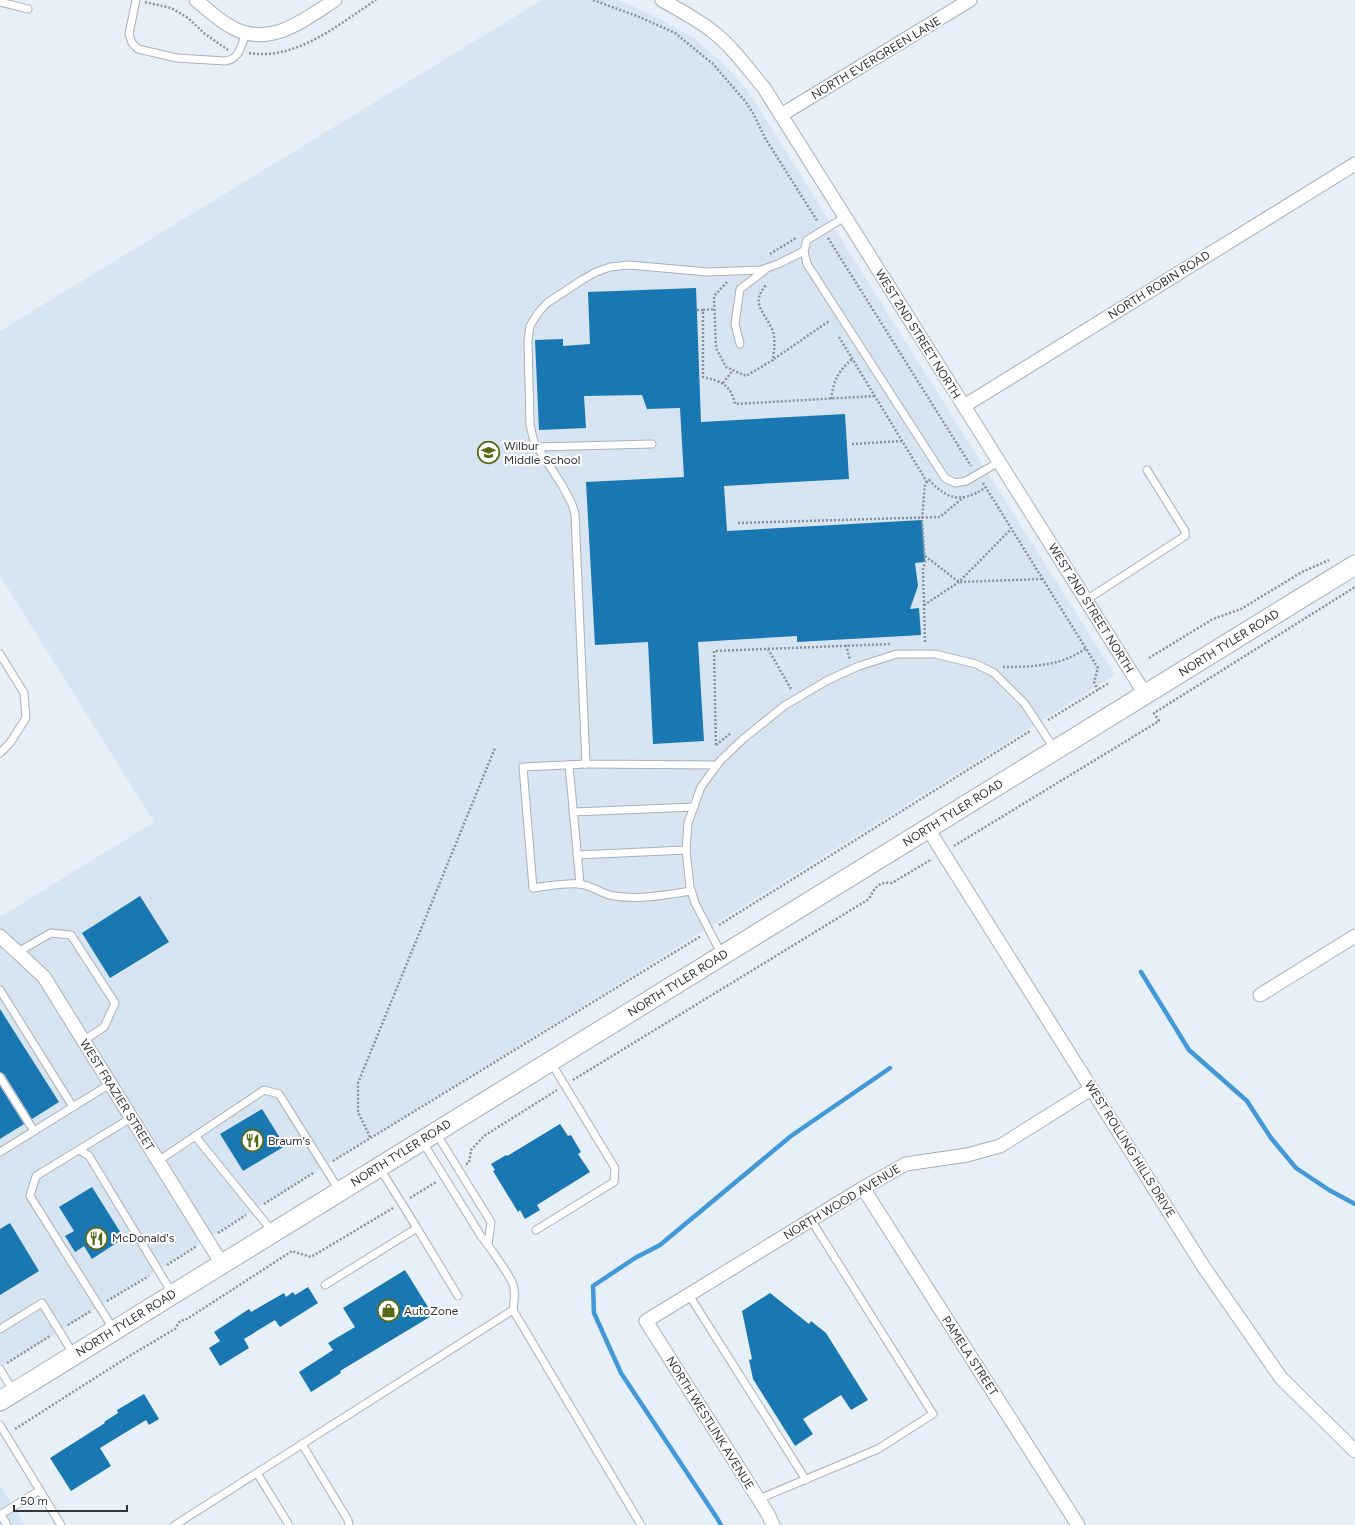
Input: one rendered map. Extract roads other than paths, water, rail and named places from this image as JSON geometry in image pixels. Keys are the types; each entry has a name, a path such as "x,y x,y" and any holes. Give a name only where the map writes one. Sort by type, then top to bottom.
{"main road":[{"name":"NORTH TYLER ROAD","path":"7,1397 1355,565"}],"street":[{"path":"196,0 224,23 234,29 246,33 268,35 292,27 335,0"},
{"name":"WEST 2ND STREET NORTH","path":"662,0 713,32 737,56 764,88 1146,694"},
{"name":"NORTH EVERGREEN LANE","path":"781,115 970,0"},
{"name":"NORTH ROBIN ROAD","path":"964,406 1355,164"},
{"name":"WEST ROLLING HILLS DRIVE","path":"928,829 1203,1266 1280,1378 1355,1451"},
{"name":"WEST FRAZIER STREET","path":"0,936 44,977 222,1264"},
{"path":"1260,995 1355,936"},
{"name":"NORTH WOOD AVENUE","path":"646,1321 863,1188 906,1164 967,1155 1000,1146 1091,1089"},
{"name":"PAMELA STREET","path":"863,1188 1078,1525"},
{"name":"NORTH WESTLINK AVENUE","path":"646,1321 759,1499 773,1525"}],"lane":[{"path":"136,0 129,34 132,43 138,49 177,58 225,61 232,60 236,57 246,33"},
{"path":"0,2 28,9"},
{"path":"845,217 807,240 804,251 807,264 945,478 955,483 966,481 999,462"},
{"path":"740,344 735,324 740,289 769,268 804,251"},
{"path":"586,764 575,514 572,504 562,484 534,442 530,425 528,341 530,326 538,313 547,303 596,272 610,267 629,265 708,272 743,272 769,268"},
{"path":"538,447 652,444"},
{"path":"1086,600 1185,536 1185,531 1147,470"},
{"path":"0,654 24,693 26,718 10,743 0,753"},
{"path":"722,956 695,903 691,891 686,866 688,823 701,787 717,765 743,739 784,706 828,680 860,666 897,654 936,654 976,664 994,673 1025,704 1055,750"},
{"path":"691,891 661,896 626,898 612,896 598,889 580,884 533,888 523,767 586,764 717,765"},
{"path":"569,765 580,884"},
{"path":"573,812 694,807"},
{"path":"577,855 686,850"},
{"path":"18,952 51,933 71,935 115,1003 104,1027 83,1041"},
{"path":"0,990 73,1107"},
{"path":"536,1230 614,1182 615,1168 550,1061"},
{"path":"0,1077 34,1131"},
{"path":"0,1152 110,1084"},
{"path":"158,1161 264,1090 278,1094 339,1191"},
{"path":"114,1331 30,1196 36,1176 131,1118"},
{"path":"195,1136 274,1232"},
{"path":"429,1136 458,1169 491,1222 488,1244"},
{"path":"429,1136 444,1177 512,1284 515,1293 513,1310 641,1525"},
{"path":"80,1150 89,1156 173,1294"},
{"path":"379,1167 458,1296"},
{"path":"759,1499 878,1449 933,1414 811,1220"},
{"path":"325,1285 417,1228"},
{"path":"689,1295 806,1480"},
{"path":"0,1329 42,1303 74,1356"},
{"path":"175,1525 513,1310"},
{"path":"0,1370 7,1397"},
{"path":"0,1425 61,1525"},
{"path":"302,1444 348,1520 349,1525"},
{"path":"257,1473 289,1525"},
{"path":"7,1525 0,1515 40,1490"}],"waterway":[{"path":"1141,972 1189,1050 1247,1101 1271,1138 1296,1168 1329,1190 1355,1204"},
{"path":"721,1525 621,1373 594,1313 593,1286 635,1258 660,1245 791,1136 890,1068"}],"place":[{"name":"Wilbur Middle School","path":"488,453"},
{"name":"Braum's","path":"252,1141"},
{"name":"McDonald's","path":"97,1238"},
{"name":"AutoZone","path":"388,1311"}]}
